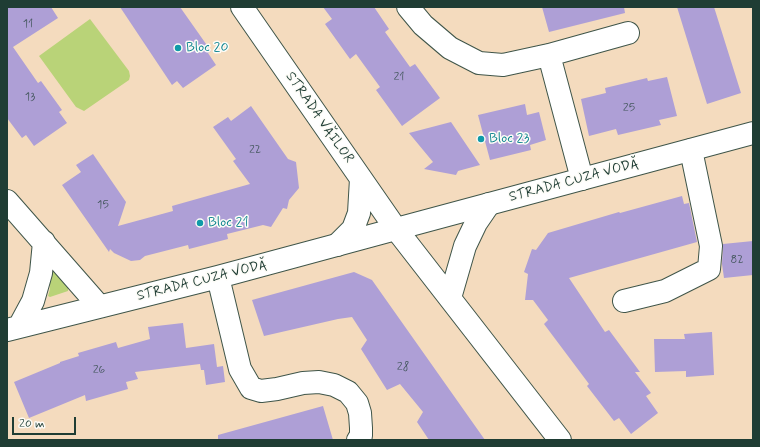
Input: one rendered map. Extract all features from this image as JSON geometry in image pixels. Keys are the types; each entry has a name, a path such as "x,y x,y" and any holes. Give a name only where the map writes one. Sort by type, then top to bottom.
{"street":[{"name":"STRADA VĂILOR","path":"242,7 396,230"},
{"path":"408,7 423,25 450,48 479,63 503,65 549,55 628,33"},
{"path":"549,55 582,179"},
{"name":"STRADA CUZA VODĂ","path":"13,328 218,277 753,133"},
{"path":"624,301 665,291 709,269 711,246 691,150"},
{"path":"337,245 352,229 359,213 361,179"},
{"path":"7,201 100,307"},
{"path":"450,298 465,246 476,223 489,204"},
{"path":"396,230 560,440"},
{"path":"13,328 33,300 42,273 44,242"},
{"path":"218,277 240,369 251,388 261,391 303,383 319,382 334,385 348,392 357,403 360,413 361,428 361,436 358,440"}],"green space":[{"path":"90,19 129,71 130,76 129,80 84,111 76,107 39,56"},
{"path":"54,271 68,287 68,291 50,297 48,296 50,289 49,273"}],"building":[{"path":"7,7 51,7 58,18 13,47 38,83 41,81 62,110 59,112 67,123 34,146 26,135 22,138 7,118"},
{"name":"Bloc 20","path":"120,7 180,7 211,51 208,53 216,65 183,88 177,81 172,85"},
{"path":"323,7 374,7 389,29 385,32 410,67 415,64 440,98 402,126 376,90 380,87 356,54 350,59 325,24 332,19"},
{"path":"542,7 624,7 625,13 549,32"},
{"path":"677,7 714,7 741,93 707,104"},
{"path":"667,77 677,116 659,120 661,125 618,135 616,129 589,136 581,99 606,93 605,88 647,78 648,81"},
{"path":"525,104 527,115 539,112 546,140 530,145 531,150 490,160 478,115"},
{"path":"251,106 288,159 296,162 299,188 289,200 287,209 283,208 271,227 263,225 227,234 228,239 189,249 188,245 145,256 140,260 131,261 114,253 110,249 109,252 62,185 81,172 76,165 93,154 126,202 118,226 173,211 172,206 250,184 233,161 236,159 213,127 228,117 231,121"},
{"path":"451,122 480,165 458,171 456,175 424,169 433,162 409,133"},
{"path":"682,196 684,204 689,203 697,242 569,278 605,332 609,330 640,372 635,372 651,393 646,396 658,413 631,434 619,418 614,421 587,386 589,384 544,324 548,320 533,300 525,300 528,274 524,272 532,249 536,250 548,233 619,212 620,213"},
{"path":"753,241 753,275 724,278 722,264 723,244"},
{"path":"354,272 372,280 485,440 429,440 417,422 423,412 400,384 387,390 361,349 367,340 352,317 264,336 252,300"},
{"path":"183,323 186,348 214,344 217,367 223,366 225,382 206,385 204,370 201,370 200,364 135,372 138,379 126,382 128,389 86,401 85,395 29,418 14,382 60,362 79,356 78,353 116,342 118,348 150,339 148,327"},
{"path":"712,332 714,375 686,377 686,371 655,372 654,339 685,339 684,334"},
{"path":"323,406 333,440 218,440 218,435"}],"place":[{"name":"Bloc 20","path":"178,48"},
{"name":"Bloc 23","path":"481,139"},
{"name":"Bloc 21","path":"200,223"}]}
